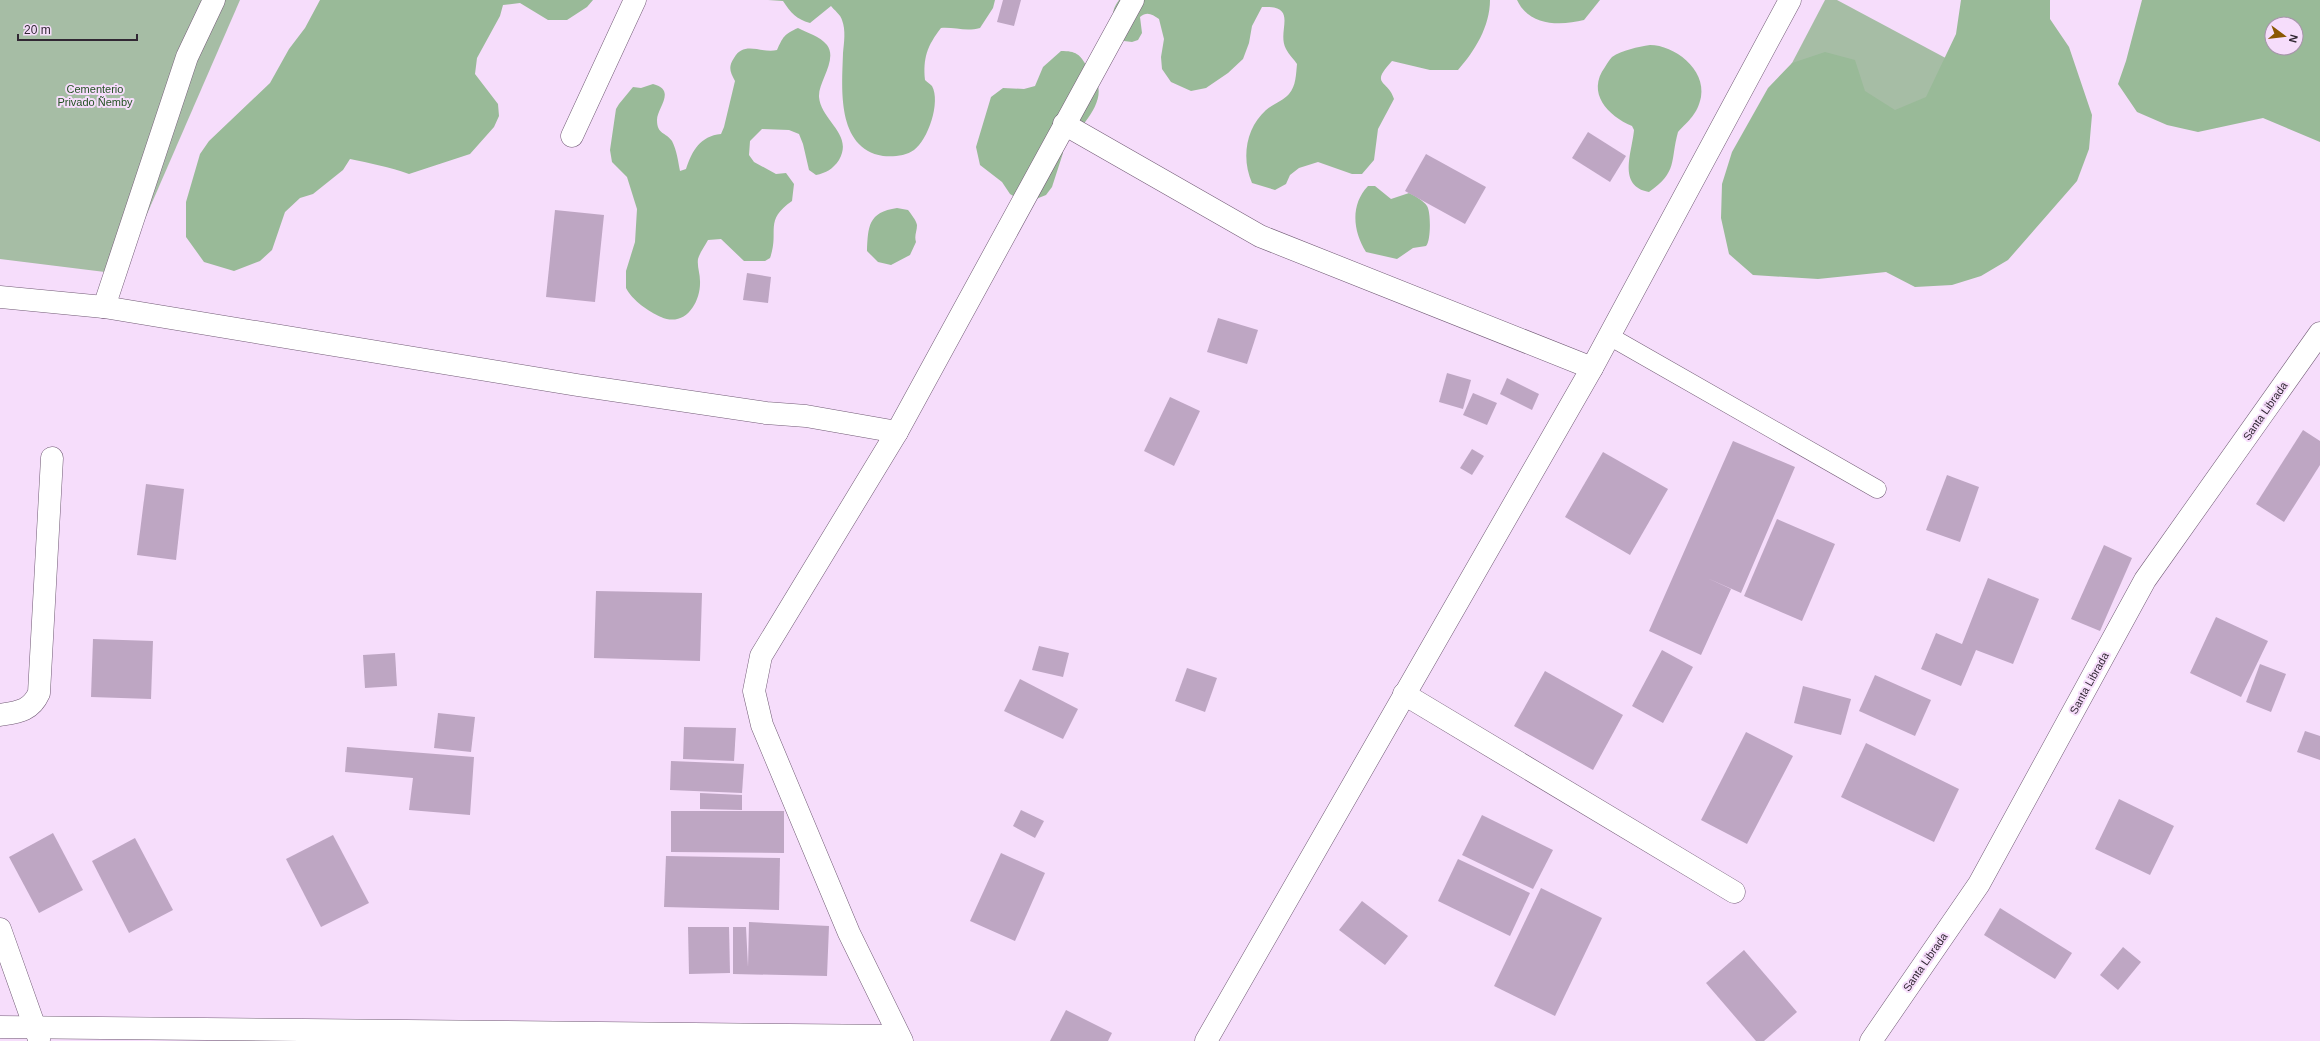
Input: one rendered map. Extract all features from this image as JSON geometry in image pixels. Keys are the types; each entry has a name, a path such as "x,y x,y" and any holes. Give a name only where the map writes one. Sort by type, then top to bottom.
{"street":[{"path":"104,307 187,57 214,0"},
{"path":"572,136 635,0"},
{"path":"0,1027 37,1034 901,1038 849,933 762,725 754,690 761,656 897,432 1133,0"},
{"path":"1206,1041 1592,368 1790,0"},
{"path":"1064,124 1260,236 1592,368"},
{"path":"0,297 104,307 577,385 766,413 806,416 897,432"},
{"name":"Santa Librada","path":"1871,1041 1979,884 2145,580 2320,333"},
{"path":"0,715 23,711 34,703 39,693 52,458"},
{"path":"1404,694 1734,892"},
{"path":"0,929 37,1034"}],"lane":[{"path":"1609,336 1877,489"}],"green space":[{"name":"Cementerio Privado Ñemby","path":"0,0 240,0 121,274 0,259"},
{"path":"320,0 593,0 587,7 567,20 548,20 520,3 503,5 500,16 477,58 475,74 498,104 499,116 494,127 470,154 409,174 387,167 350,159 343,170 313,194 300,198 285,212 272,250 260,261 234,271 204,262 186,237 186,202 200,154 209,141 270,83 289,49 305,28"},
{"path":"768,0 995,0 993,8 980,28 970,30 941,28 936,34 925,59 925,80 932,86 935,101 932,120 928,130 919,145 911,152 899,156 883,156 868,151 857,141 849,129 845,115 842,83 844,28 839,14 831,6 810,23 801,20 794,15 783,1"},
{"path":"1119,0 1490,0 1487,19 1480,38 1470,55 1458,70 1430,70 1392,61 1385,69 1381,79 1394,99 1378,129 1374,160 1362,174 1352,174 1318,162 1299,168 1290,175 1286,184 1275,190 1252,183 1246,154 1250,134 1259,117 1266,110 1287,96 1291,91 1296,76 1297,64 1286,49 1283,35 1284,15 1280,10 1274,7 1262,7 1252,26 1249,43 1243,59 1228,73 1206,88 1191,91 1171,82 1162,69 1161,57 1164,39 1159,19 1150,14 1143,15 1140,17 1142,33 1138,40 1132,42 1124,41 1113,16 1113,11"},
{"path":"1517,0 1600,0 1584,20 1555,23 1546,22 1529,15 1522,9"},
{"path":"1825,0 1837,0 2058,118 1757,130"},
{"path":"1961,0 2050,0 2050,19 2069,47 2092,115 2089,149 2077,181 2008,260 1981,276 1952,285 1915,287 1886,272 1818,279 1753,275 1729,254 1721,218 1722,184 1732,152 1768,88 1792,63 1825,52 1855,60 1865,91 1895,110 1926,97 1956,34"},
{"path":"2142,0 2320,0 2320,142 2263,118 2198,132 2167,125 2137,112 2118,84 2126,61"},
{"path":"798,28 821,39 830,51 829,64 821,85 819,97 821,106 840,135 843,151 839,160 829,170 816,175 809,170 799,134 789,130 762,129 750,141 749,155 754,162 776,174 786,173 794,184 792,201 783,208 775,221 773,249 770,258 765,261 744,261 721,239 708,240 698,259 700,289 698,297 690,311 677,319 670,319 656,315 637,301 626,288 626,271 635,242 637,209 627,177 612,162 610,150 616,109 633,87 641,88 653,84 664,90 664,100 658,115 657,125 660,131 672,141 680,171 686,169 691,156 702,141 714,135 721,134 735,81 730,67 734,58 738,53 748,49 771,51 777,50 784,36"},
{"path":"1650,45 1669,49 1686,60 1699,77 1701,97 1692,117 1678,132 1669,172 1658,185 1649,192 1639,189 1633,183 1630,176 1629,158 1634,130 1632,126 1623,122 1608,110 1602,102 1598,86 1600,77 1607,63 1612,57 1625,51"},
{"path":"1061,51 1074,53 1080,56 1097,83 1099,91 1097,100 1089,117 1063,145 1063,153 1052,187 1046,195 1036,199 1018,199 1010,194 1002,182 980,165 976,147 991,97 1003,88 1024,89 1035,86 1043,67"},
{"path":"1368,186 1375,186 1391,199 1409,193 1419,198 1426,204 1430,226 1428,243 1426,246 1413,248 1397,259 1366,252 1358,236 1355,218 1358,201"},
{"path":"897,208 908,210 915,219 917,225 915,237 916,242 910,255 891,265 878,262 867,251 868,235 869,228 875,217 887,210"}],"building":[{"path":"1003,0 1021,0 1014,26 997,22"},
{"path":"1588,132 1626,156 1610,182 1572,158"},
{"path":"1426,154 1486,187 1465,224 1405,191"},
{"path":"555,210 604,215 595,302 546,297"},
{"path":"747,273 771,277 768,303 743,300"},
{"path":"1218,318 1258,330 1247,364 1207,352"},
{"path":"1447,373 1471,380 1463,409 1439,402"},
{"path":"1507,378 1539,394 1532,410 1500,394"},
{"path":"1473,393 1497,403 1487,425 1463,415"},
{"path":"1170,397 1200,411 1174,466 1144,451"},
{"path":"2303,430 2320,441 2320,465 2284,522 2256,504"},
{"path":"1733,441 1795,467 1741,593 1707,578 1731,589 1701,655 1649,631"},
{"path":"1472,449 1484,456 1472,475 1460,468"},
{"path":"1603,452 1668,489 1630,555 1565,517"},
{"path":"1947,475 1979,487 1960,542 1926,530"},
{"path":"146,484 184,489 176,560 137,555"},
{"path":"1777,519 1835,544 1802,621 1744,596"},
{"path":"2104,545 2132,558 2100,631 2071,619"},
{"path":"1988,578 2039,599 2013,664 1976,650 1961,686 1921,669 1936,633 1962,644"},
{"path":"596,591 702,593 700,661 594,658"},
{"path":"2216,617 2268,641 2241,697 2190,673"},
{"path":"93,639 153,641 151,699 91,697"},
{"path":"1039,646 1069,653 1063,677 1032,670"},
{"path":"1662,650 1693,667 1663,723 1632,706"},
{"path":"395,653 397,686 365,688 363,655"},
{"path":"2260,664 2286,674 2271,712 2246,702"},
{"path":"1187,668 1217,678 1205,712 1175,701"},
{"path":"1545,671 1623,715 1593,770 1514,726"},
{"path":"1875,675 1931,700 1915,736 1859,711"},
{"path":"1020,679 1078,709 1063,739 1004,711"},
{"path":"1803,686 1851,699 1841,735 1794,723"},
{"path":"438,713 475,717 471,752 434,748"},
{"path":"684,727 736,728 734,761 683,759"},
{"path":"2305,731 2320,736 2320,760 2297,752"},
{"path":"1746,732 1793,756 1747,844 1701,820"},
{"path":"1866,743 1959,789 1934,842 1841,797"},
{"path":"347,747 474,757 470,815 409,810 413,778 345,772"},
{"path":"671,761 744,764 742,793 670,790"},
{"path":"700,793 742,795 742,810 700,809"},
{"path":"2119,799 2174,826 2150,875 2095,849"},
{"path":"1021,810 1044,821 1035,838 1013,826"},
{"path":"671,811 784,811 784,853 671,852"},
{"path":"1482,815 1553,850 1533,889 1462,855"},
{"path":"53,833 83,890 39,913 9,857"},
{"path":"333,835 369,903 321,927 286,859"},
{"path":"135,838 173,910 129,933 92,861"},
{"path":"1001,853 1045,873 1015,941 970,921"},
{"path":"666,856 780,858 779,910 664,907"},
{"path":"1458,859 1530,893 1510,936 1438,901"},
{"path":"1541,888 1602,918 1555,1016 1494,986"},
{"path":"1362,901 1408,936 1385,965 1339,930"},
{"path":"2000,908 2072,953 2055,979 1984,935"},
{"path":"749,922 829,926 827,976 733,974 733,927 746,927 748,967"},
{"path":"688,927 729,927 730,973 689,974"},
{"path":"2123,947 2141,962 2118,990 2100,975"},
{"path":"1744,950 1797,1012 1764,1041 1756,1041 1706,983"},
{"path":"1066,1010 1112,1033 1108,1041 1050,1041"}]}
